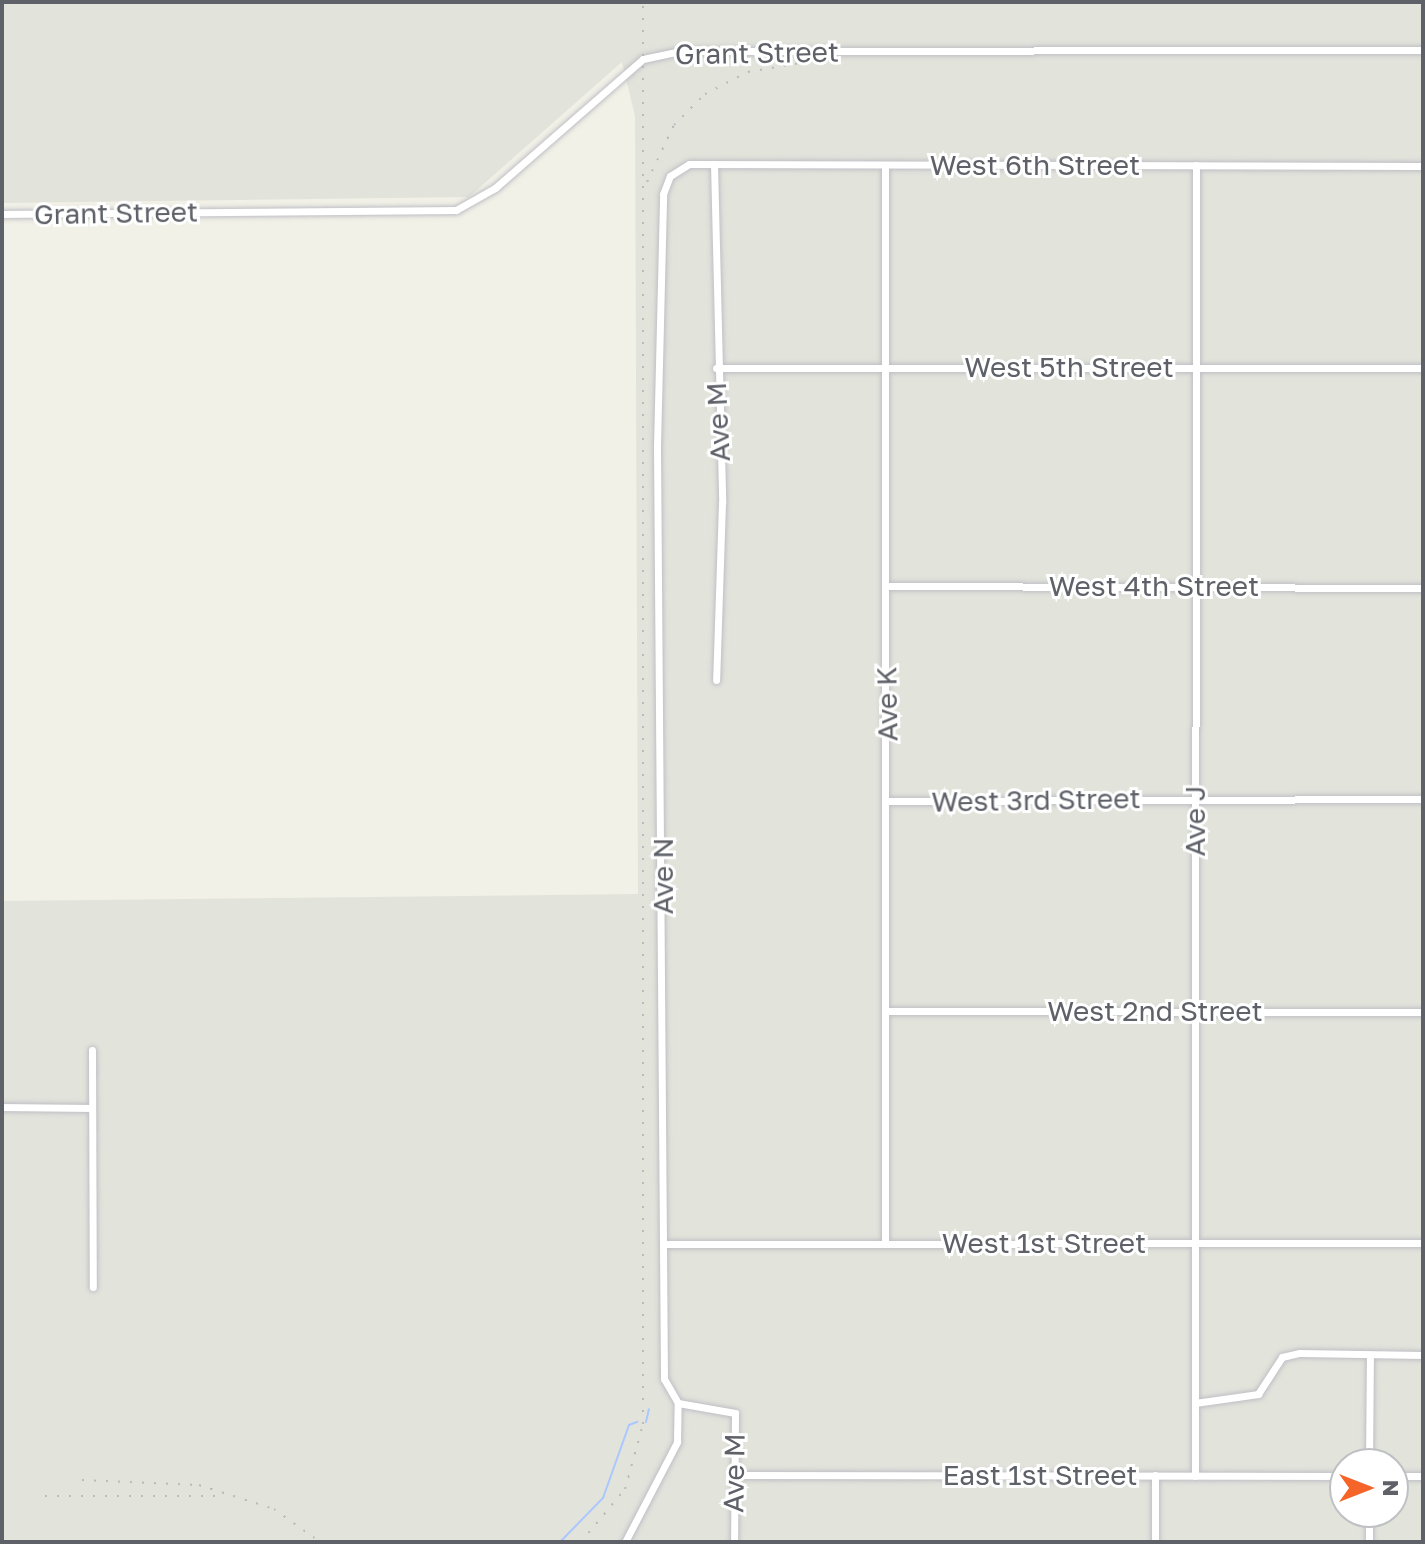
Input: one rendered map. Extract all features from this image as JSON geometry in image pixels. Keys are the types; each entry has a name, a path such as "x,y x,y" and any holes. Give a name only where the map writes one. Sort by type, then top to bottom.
{"street":[{"name":"Grant Street","path":"2,214 456,210 495,188 643,59 682,51 1423,50"},
{"name":"West 6th Street","path":"663,194 670,176 689,164 1423,166"},
{"name":"Ave M","path":"714,164 716,368 722,503 716,680"},
{"name":"Ave K","path":"885,165 885,586 889,801 885,1243"},
{"name":"Ave J","path":"1195,1476 1196,165"},
{"name":"Ave N","path":"625,1542 677,1442 678,1403 664,1379 657,446 663,194"},
{"name":"West 5th Street","path":"716,368 1423,368"},
{"name":"West 4th Street","path":"885,586 1423,588"},
{"name":"West 3rd Street","path":"889,801 1423,799"},
{"name":"West 2nd Street","path":"886,1011 1423,1012"},
{"path":"92,1050 93,1287"},
{"path":"2,1107 92,1108"},
{"name":"West 1st Street","path":"665,1244 1423,1243"},
{"path":"1369,1448 1370,1355"},
{"path":"1195,1403 1258,1394 1282,1357 1423,1355"},
{"name":"Ave M","path":"678,1403 735,1413 734,1542"},
{"name":"East 1st Street","path":"734,1475 1329,1476"},
{"path":"1155,1475 1155,1542"}],"shaded area":[{"path":"2,2 1423,2 1423,1542 2,1542 2,901 638,894 635,116 622,62 469,197 2,203"}],"waterway":[{"path":"646,1422 649,1409"},
{"path":"560,1542 603,1498 629,1425 637,1422"}],"railway":[{"path":"581,1542 625,1489 643,1424 643,2"},
{"path":"647,182 674,125 705,94 748,72 800,63"},
{"path":"82,1480 199,1485 274,1509 320,1542"},
{"path":"45,1496 216,1496"}]}
